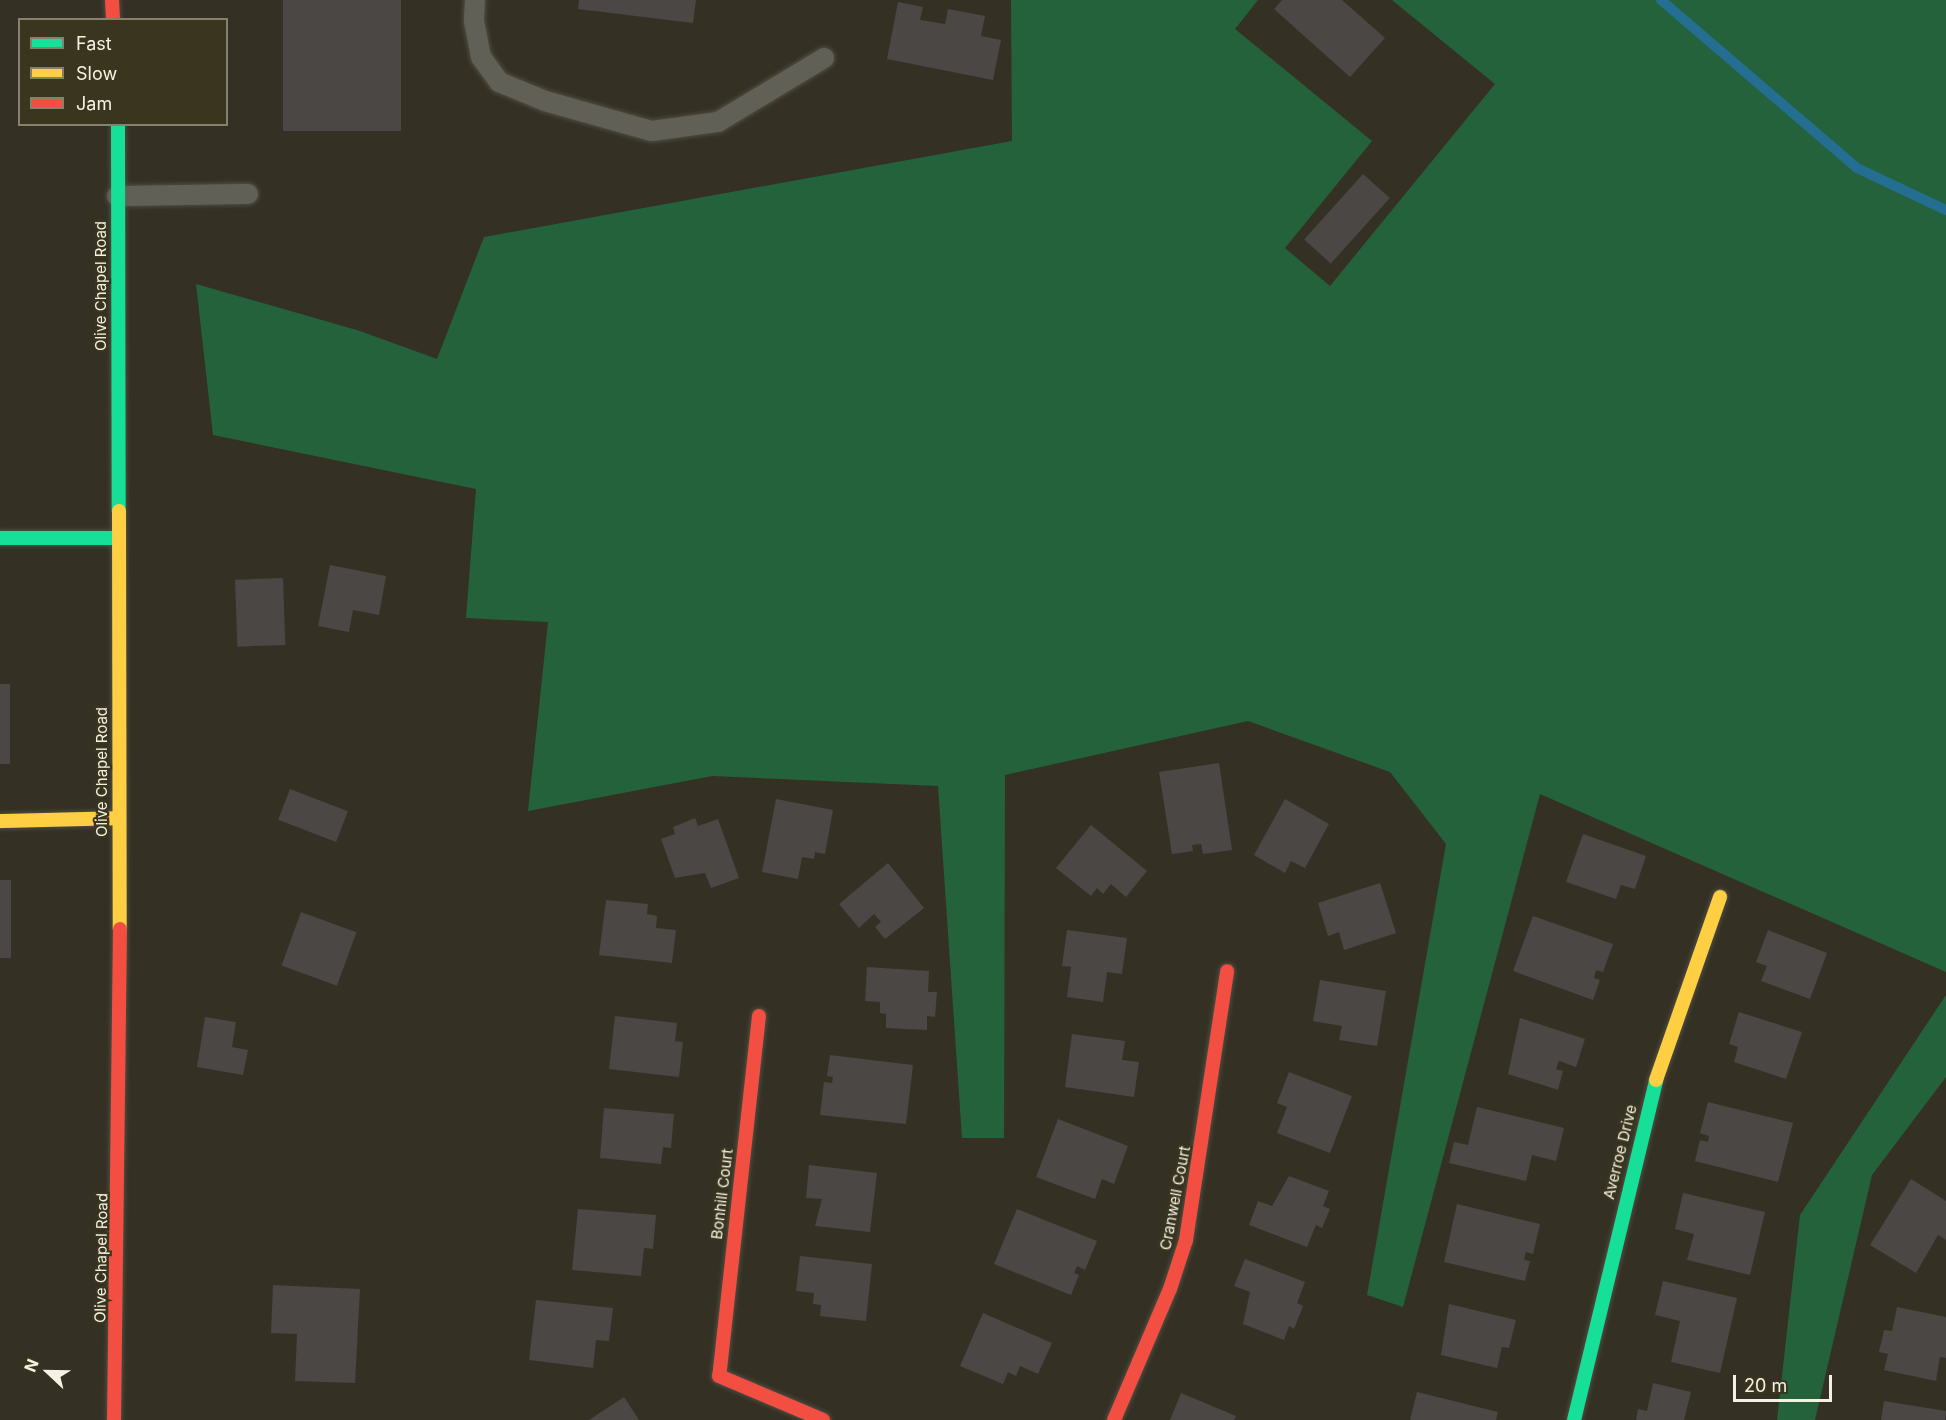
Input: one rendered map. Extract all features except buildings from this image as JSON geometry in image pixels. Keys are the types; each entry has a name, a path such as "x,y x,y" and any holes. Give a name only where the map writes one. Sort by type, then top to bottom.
{"street":[{"path":"112,0 113,18"},
{"name":"Olive Chapel Road","path":"114,1420 120,1124 117,538 118,126"},
{"path":"0,538 117,538"},
{"path":"0,821 119,818"},
{"name":"Averroe Drive","path":"1574,1420 1640,1135 1668,1041 1720,897"},
{"name":"Cranwell Court","path":"1114,1420 1170,1289 1186,1240 1227,971"},
{"name":"Bonhill Court","path":"759,1016 719,1376 823,1420"}],"lane":[{"path":"475,0 474,21 481,57 499,82 545,101 652,131 717,122 824,58"},
{"path":"117,196 248,194"}],"green space":[{"path":"1011,0 1258,0 1235,29 1372,141 1285,248 1330,286 1495,84 1392,0 1946,0 1946,972 1540,794 1403,1307 1367,1295 1446,844 1390,772 1248,721 1005,775 1004,1138 962,1138 938,786 712,776 528,811 548,622 466,618 476,489 213,435 196,284 360,331 437,359 484,237 1012,141"},
{"path":"1946,995 1946,1077 1872,1175 1815,1420 1777,1420 1800,1215"}],"waterway":[{"path":"1661,0 1857,168 1946,210"}],"traffic: fast":[{"path":"118,126 119,511"},
{"path":"0,538 117,538"},
{"path":"1574,1420 1656,1080"}],"traffic: slow":[{"path":"119,511 120,929"},
{"path":"0,821 119,818"},
{"path":"1656,1080 1720,897"}],"traffic: jam":[{"path":"112,0 113,18"},
{"path":"114,1420 120,929"},
{"path":"1114,1420 1170,1289 1186,1240 1227,971"},
{"path":"759,1016 719,1376 823,1420"}]}
